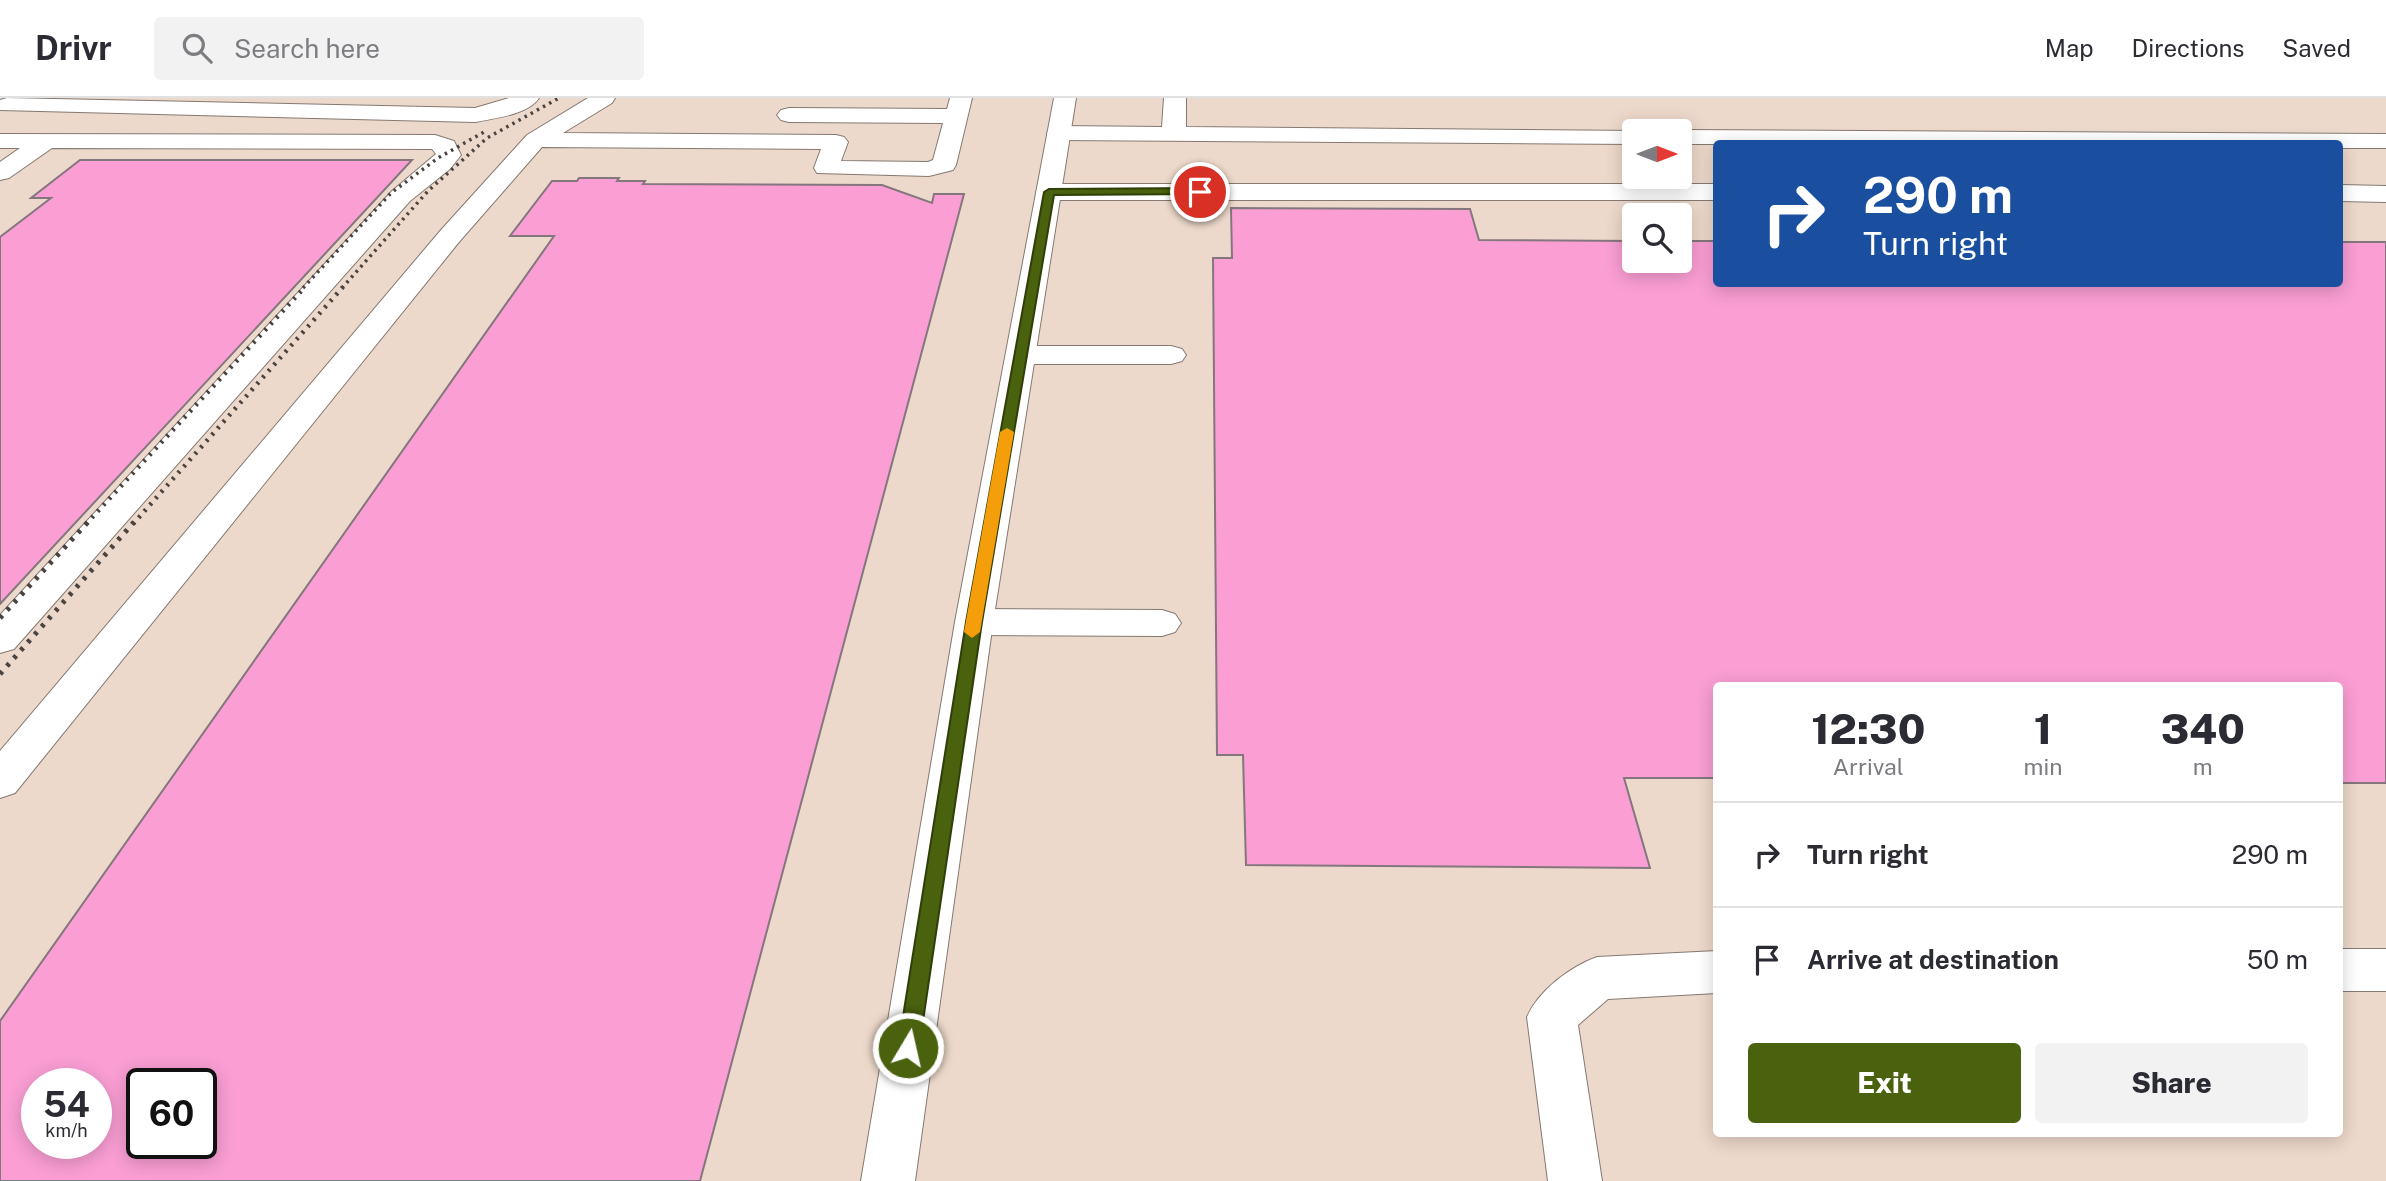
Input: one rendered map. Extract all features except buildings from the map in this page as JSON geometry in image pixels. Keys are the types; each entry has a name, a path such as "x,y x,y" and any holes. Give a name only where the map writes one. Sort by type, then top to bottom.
{"main road":[{"path":"8,104 85,103 474,115 528,98"},
{"path":"1174,134 1175,98"},
{"path":"0,781 450,236 534,140 577,114 611,106"},
{"path":"767,115 959,107 944,165 929,169 826,168 836,142"},
{"path":"888,1181 974,622 1062,115 1174,134 1622,136"},
{"path":"1692,137 2104,140"},
{"path":"534,140 862,142"},
{"path":"0,141 435,142 445,146 449,155 401,196 0,639"},
{"path":"925,141 950,141"},
{"path":"0,173 44,142"},
{"path":"734,164 739,160 747,142"},
{"path":"2343,142 2386,142"},
{"path":"511,167 538,167"},
{"path":"1049,192 1713,192"},
{"path":"2343,193 2386,194"},
{"path":"1020,355 1171,355"},
{"path":"974,622 1162,623"},
{"path":"2343,970 2386,970"},
{"path":"1575,1181 1552,1017 1597,978 1713,972"}],"shaded area":[{"path":"0,98 2386,98 2386,1181 0,1181"}],"railway":[{"path":"342,288 428,191 487,138 559,98"},
{"path":"303,288 391,193 438,158 484,132"},
{"path":"86,524 305,287"},
{"path":"133,524 343,287"},
{"path":"0,618 88,522"},
{"path":"0,674 134,522"}],"slow traffic":[{"path":"972,632 1007,432"}],"route":[{"path":"908,1048 974,622 1049,192 1200,192"}]}
